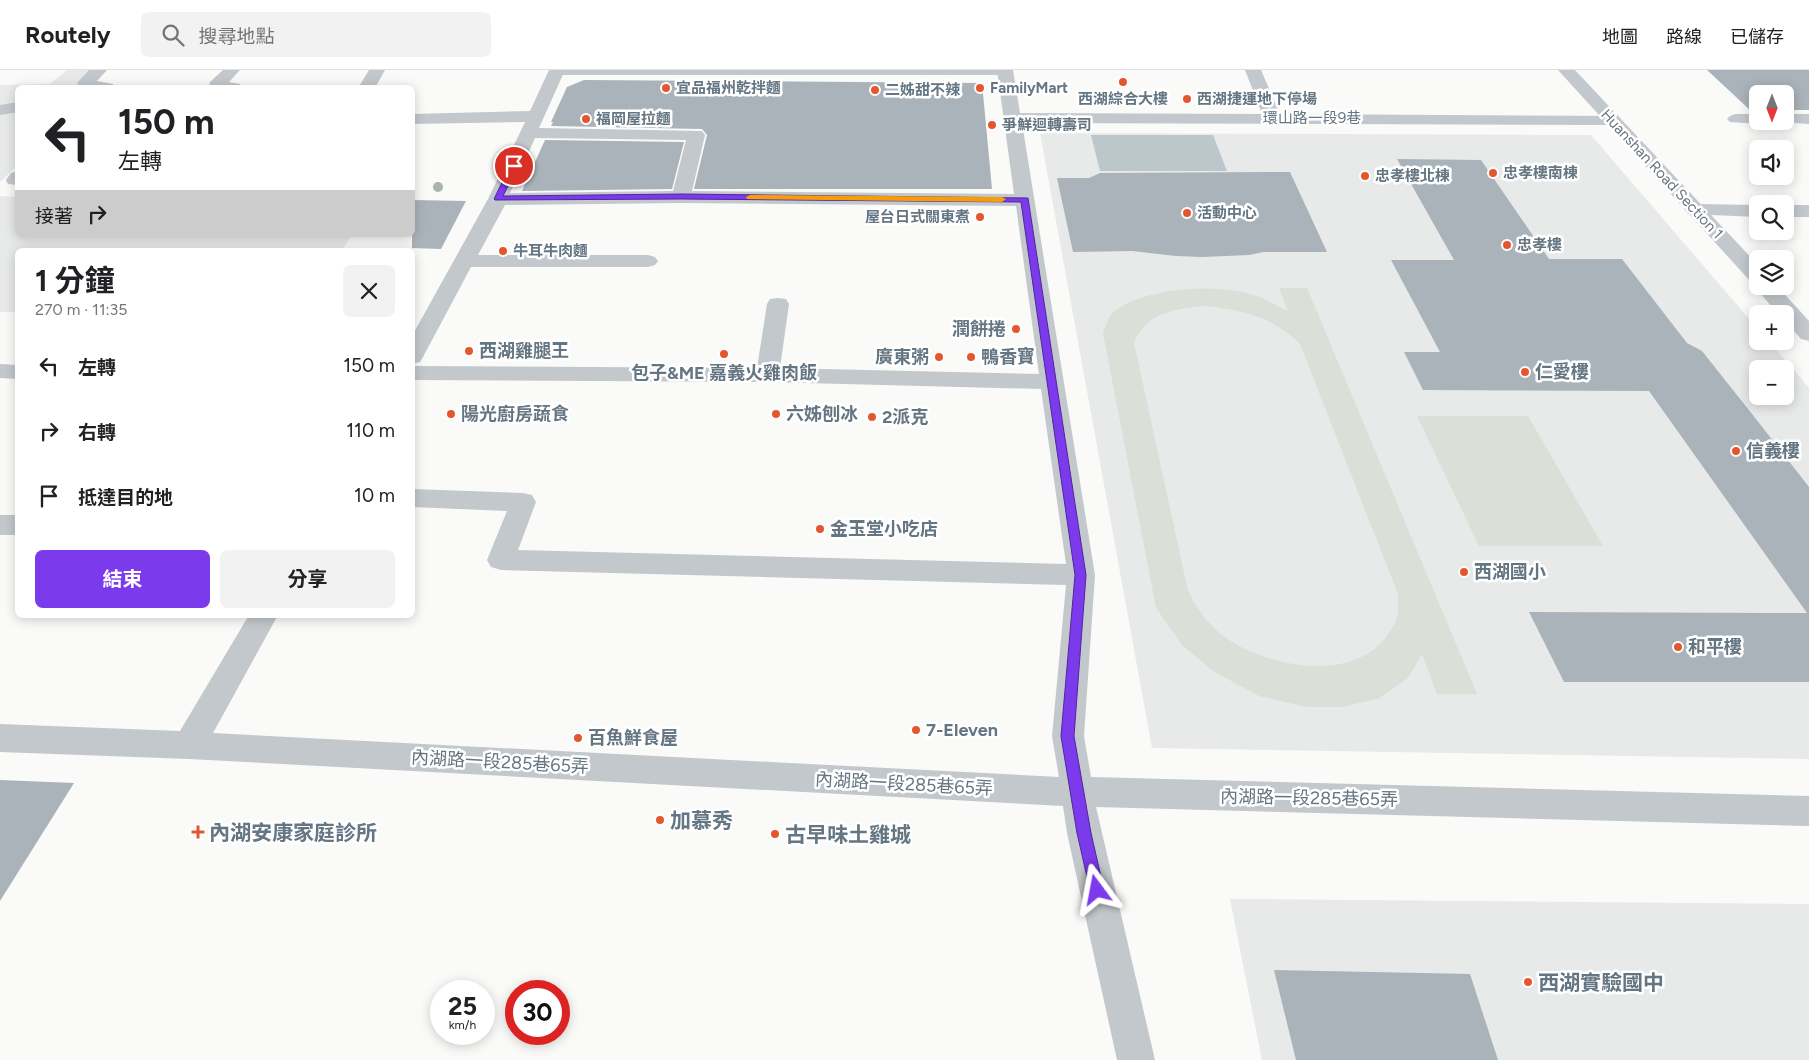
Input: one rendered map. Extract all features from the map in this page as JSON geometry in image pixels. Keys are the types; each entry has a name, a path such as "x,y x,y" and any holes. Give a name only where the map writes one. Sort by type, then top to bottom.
{"street":[{"path":"94,85 85,83 99,70"},
{"path":"217,85 232,70"},
{"path":"368,85 376,70"},
{"path":"1253,70 1274,118"},
{"name":"Huanshan Road Section 1","path":"1566,70 1749,268"},
{"path":"415,352 498,199 557,71"},
{"path":"1005,71 1081,575 1068,736 1084,833 1136,1060"},
{"path":"0,110 15,108"},
{"name":"環山路一段9巷","path":"1012,118 1612,120"},
{"path":"415,119 533,124 696,135 681,197"},
{"path":"498,199 681,197 1025,200"},
{"path":"1695,210 1749,211"},
{"path":"1794,211 1809,211"},
{"path":"465,261 648,261"},
{"path":"1773,295 1809,334"},
{"path":"767,375 778,304"},
{"path":"0,371 15,372"},
{"path":"415,374 767,375 1051,382"},
{"path":"415,498 523,502 501,560 1081,575"},
{"path":"0,525 15,525"},
{"path":"189,746 262,618"},
{"name":"內湖路一段285巷65弄","path":"0,738 1077,792 1809,811"}],"lane":[{"path":"557,71 1005,71"},
{"path":"1735,119 1749,119"},
{"path":"1794,119 1809,119"}],"shaded area":[{"path":"67,70 105,70 87,85 15,85 15,168 0,182 0,85 50,84"},
{"name":"西湖國小","path":"1040,133 1591,135 1749,319 1749,350 1777,350 1785,360 1749,360 1749,405 1794,405 1794,370 1809,388 1809,759 1152,748"},
{"path":"1091,135 1213,135 1227,171 1100,171"},
{"path":"0,196 15,197 15,237 351,237 343,248 15,248 15,312 0,312"},
{"path":"1204,288 1237,291 1253,295 1288,311 1279,288 1307,288 1477,694 1437,694 1422,654 1408,678 1380,698 1342,707 1307,707 1259,696 1213,671 1183,646 1156,608 1103,333 1111,315 1121,307 1141,298 1171,291","holes":["1204,306 1231,309 1256,316 1279,327 1300,344 1398,594 1398,614 1392,628 1374,649 1356,660 1335,665 1312,666 1267,658 1247,650 1216,630 1200,612 1188,591 1134,343 1146,325 1154,318 1172,311"]},
{"path":"1417,416 1528,416 1603,546 1479,546"},
{"name":"西湖實驗國中","path":"1230,899 1809,904 1809,1060 1262,1060"}],"building":[{"path":"1707,70 1809,70 1809,110 1794,110 1794,85 1749,85 1749,109"},
{"path":"584,80 982,83 992,189 694,189 707,135 702,129 551,126 553,122 551,122 567,87"},
{"path":"545,140 684,142 672,189 522,191"},
{"path":"1397,159 1481,160 1549,259 1622,259 1687,343 1702,351 1752,414 1809,487 1809,682 1564,682 1529,612 1807,613 1649,391 1423,390 1404,352 1440,352 1391,260 1454,260"},
{"name":"活動中心","path":"1290,172 1327,252 1264,252 1249,255 1202,257 1132,251 1073,252 1057,178 1089,178 1100,173"},
{"path":"415,200 466,201 441,249 412,248 412,237 415,237"},
{"path":"0,780 74,783 0,901"},
{"path":"1274,970 1470,974 1498,1060 1296,1060"}],"slow traffic":[{"path":"750,197 1002,199"}],"place":[{"name":"西湖綜合大樓","path":"1123,82"},
{"name":"宜品福州乾拌麵","path":"666,88"},
{"name":"FamilyMart","path":"980,88"},
{"name":"二姊甜不辣","path":"875,90"},
{"name":"西湖捷運地下停場","path":"1187,99"},
{"name":"福岡屋拉麵","path":"586,119"},
{"name":"爭鮮迴轉壽司","path":"992,125"},
{"name":"忠孝樓南棟","path":"1493,173"},
{"name":"忠孝樓北棟","path":"1365,176"},
{"name":"活動中心","path":"1187,213"},
{"name":"屋台日式關東煮","path":"980,217"},
{"name":"忠孝樓","path":"1507,245"},
{"name":"牛耳牛肉麵","path":"503,251"},
{"name":"潤餅捲","path":"1016,329"},
{"name":"西湖雞腿王","path":"469,351"},
{"name":"包子&ME 嘉義火雞肉飯","path":"724,354"},
{"name":"廣東粥","path":"939,357"},
{"name":"鴨香寶","path":"971,357"},
{"name":"仁愛樓","path":"1525,372"},
{"name":"陽光廚房蔬食","path":"451,414"},
{"name":"六姊刨冰","path":"776,414"},
{"name":"2派克","path":"872,417"},
{"name":"信義樓","path":"1736,451"},
{"name":"金玉堂小吃店","path":"820,529"},
{"name":"西湖國小","path":"1464,572"},
{"name":"和平樓","path":"1678,647"},
{"name":"7-Eleven","path":"916,730"},
{"name":"百魚鮮食屋","path":"578,738"},
{"name":"加慕秀","path":"660,820"},
{"name":"內湖安康家庭診所","path":"198,832"},
{"name":"古早味土雞城","path":"775,834"},
{"name":"西湖實驗國中","path":"1528,982"}],"route":[{"path":"514,166 498,199 681,197 1025,200 1081,575 1068,736 1084,833 1097,890"}]}
